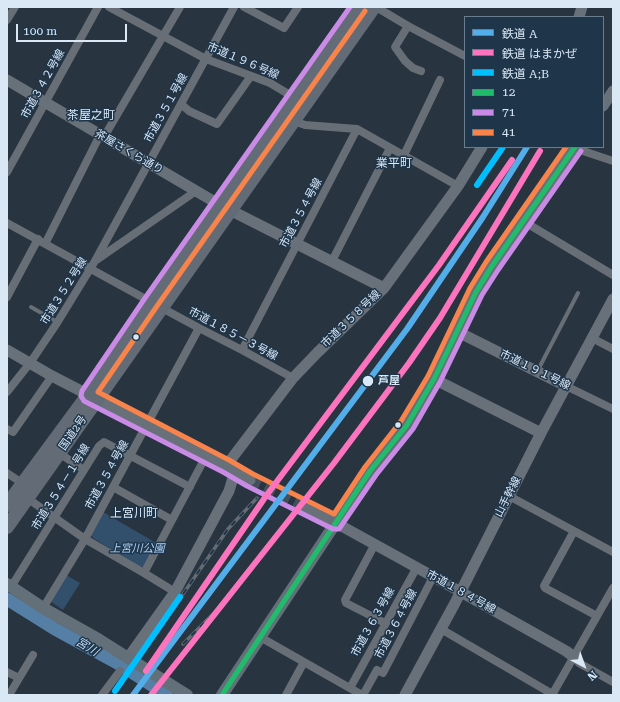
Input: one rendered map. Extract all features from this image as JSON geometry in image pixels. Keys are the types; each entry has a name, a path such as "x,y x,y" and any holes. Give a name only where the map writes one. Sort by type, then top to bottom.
{"highway":[{"name":"国道2号","path":"7,505 22,483 92,397 226,207 295,98 359,7"},
{"name":"国道2号","path":"226,207 294,121 375,7"},
{"name":"国道2号","path":"7,527 59,453 92,397"}],"main road":[{"path":"222,695 370,471 407,424 434,379"},
{"path":"9,585 43,608 187,695"}],"street":[{"path":"7,20 15,7"},
{"name":"市道３４２号線","path":"7,172 98,7"},
{"name":"市道１９６号線","path":"109,7 206,59 270,83 295,98"},
{"path":"7,297 180,7"},
{"name":"市道３５１号線","path":"95,261 234,7"},
{"path":"244,7 284,28 298,7"},
{"path":"375,7 464,55"},
{"path":"408,26 395,47 405,61 413,68 421,71"},
{"path":"181,104 189,111 217,124 251,76"},
{"name":"茶屋さくら通り","path":"7,80 196,191 226,207"},
{"path":"404,155 440,80"},
{"path":"604,104 613,91"},
{"path":"295,98 294,121 305,125 358,129 458,186"},
{"name":"市道３５４号線","path":"242,350 358,129"},
{"path":"332,262 390,148"},
{"name":"市道３５８号線","path":"128,658 175,592 229,491 231,469 293,378 317,352 384,288 458,186 481,148"},
{"path":"540,433 434,379 456,331 480,286 574,148 613,161"},
{"name":"市道３５２号線","path":"7,392 30,363 57,323 95,261 196,191"},
{"path":"226,207 384,288"},
{"path":"523,221 613,275"},
{"name":"市道１８５－３号線","path":"7,223 198,328 293,378"},
{"name":"山手幹線","path":"405,695 441,629 540,433 613,299"},
{"name":"市道３５４号線","path":"43,608 85,539 198,328"},
{"name":"市道１９１号線","path":"456,331 613,409"},
{"path":"592,338 613,348"},
{"path":"7,350 52,376 250,480"},
{"path":"7,429 13,432 52,376"},
{"name":"市道３５４－１号線","path":"9,585 55,517 99,446 104,442 190,487"},
{"path":"59,453 84,470"},
{"path":"144,573 206,456"},
{"path":"7,472 22,483"},
{"path":"113,487 172,520"},
{"path":"509,496 613,552"},
{"path":"27,498 85,539 175,592"},
{"name":"市道１８４号線","path":"305,508 375,544 460,591 566,651 574,656 579,663 613,682"},
{"path":"574,531 544,586 545,588 597,616"},
{"path":"375,544 345,600 346,603 385,623"},
{"name":"市道３６３号線","path":"350,688 416,567"},
{"name":"市道３６４号線","path":"362,695 377,670 383,673 433,577"},
{"path":"441,629 553,695 613,588"},
{"path":"260,637 362,695"},
{"path":"9,695 32,655"},
{"path":"286,695 304,662"},
{"path":"102,695 120,671"},
{"path":"7,672 19,678"}],"lane":[{"path":"536,372 578,293"},
{"path":"31,307 57,323"}],"green space":[{"name":"上宮川公園","path":"103,512 158,544 145,566 140,567 93,538 91,534"},
{"path":"66,575 80,583 63,610 50,601"}],"waterway":[{"name":"宮川","path":"7,599 55,629 121,665 167,695"}],"tunnel":[{"path":"250,480 305,508"}],"railway":[{"path":"183,594 228,529 257,498"},
{"path":"183,644 215,612 294,514"}],"rail line":[{"name":"A;B","path":"477,185 502,148"},
{"name":"A","path":"133,695 407,329 483,217 526,148"},
{"name":"はまかぜ","path":"151,695 334,463 409,363 440,318 540,151"},
{"name":"はまかぜ","path":"146,671 266,496 439,265 512,160"},
{"name":"A;B","path":"115,691 180,597"}],"transit line":[{"name":"71","path":"350,7 145,298 82,391 81,396 84,401 223,472 247,486 333,529 339,529 376,475 413,429 440,382 482,295 581,151"},
{"name":"41","path":"365,11 98,392 253,474 334,514 365,467 401,421 428,376 470,288 486,262 565,148"},
{"name":"12","path":"222,695 370,471 407,425 434,379 476,292 492,266 574,148"}],"place":[{"name":"芦屋","path":"368,381"}],"district":[{"name":"茶屋之町","path":"91,115"},
{"name":"業平町","path":"394,163"},
{"name":"上宮川町","path":"134,513"}]}
